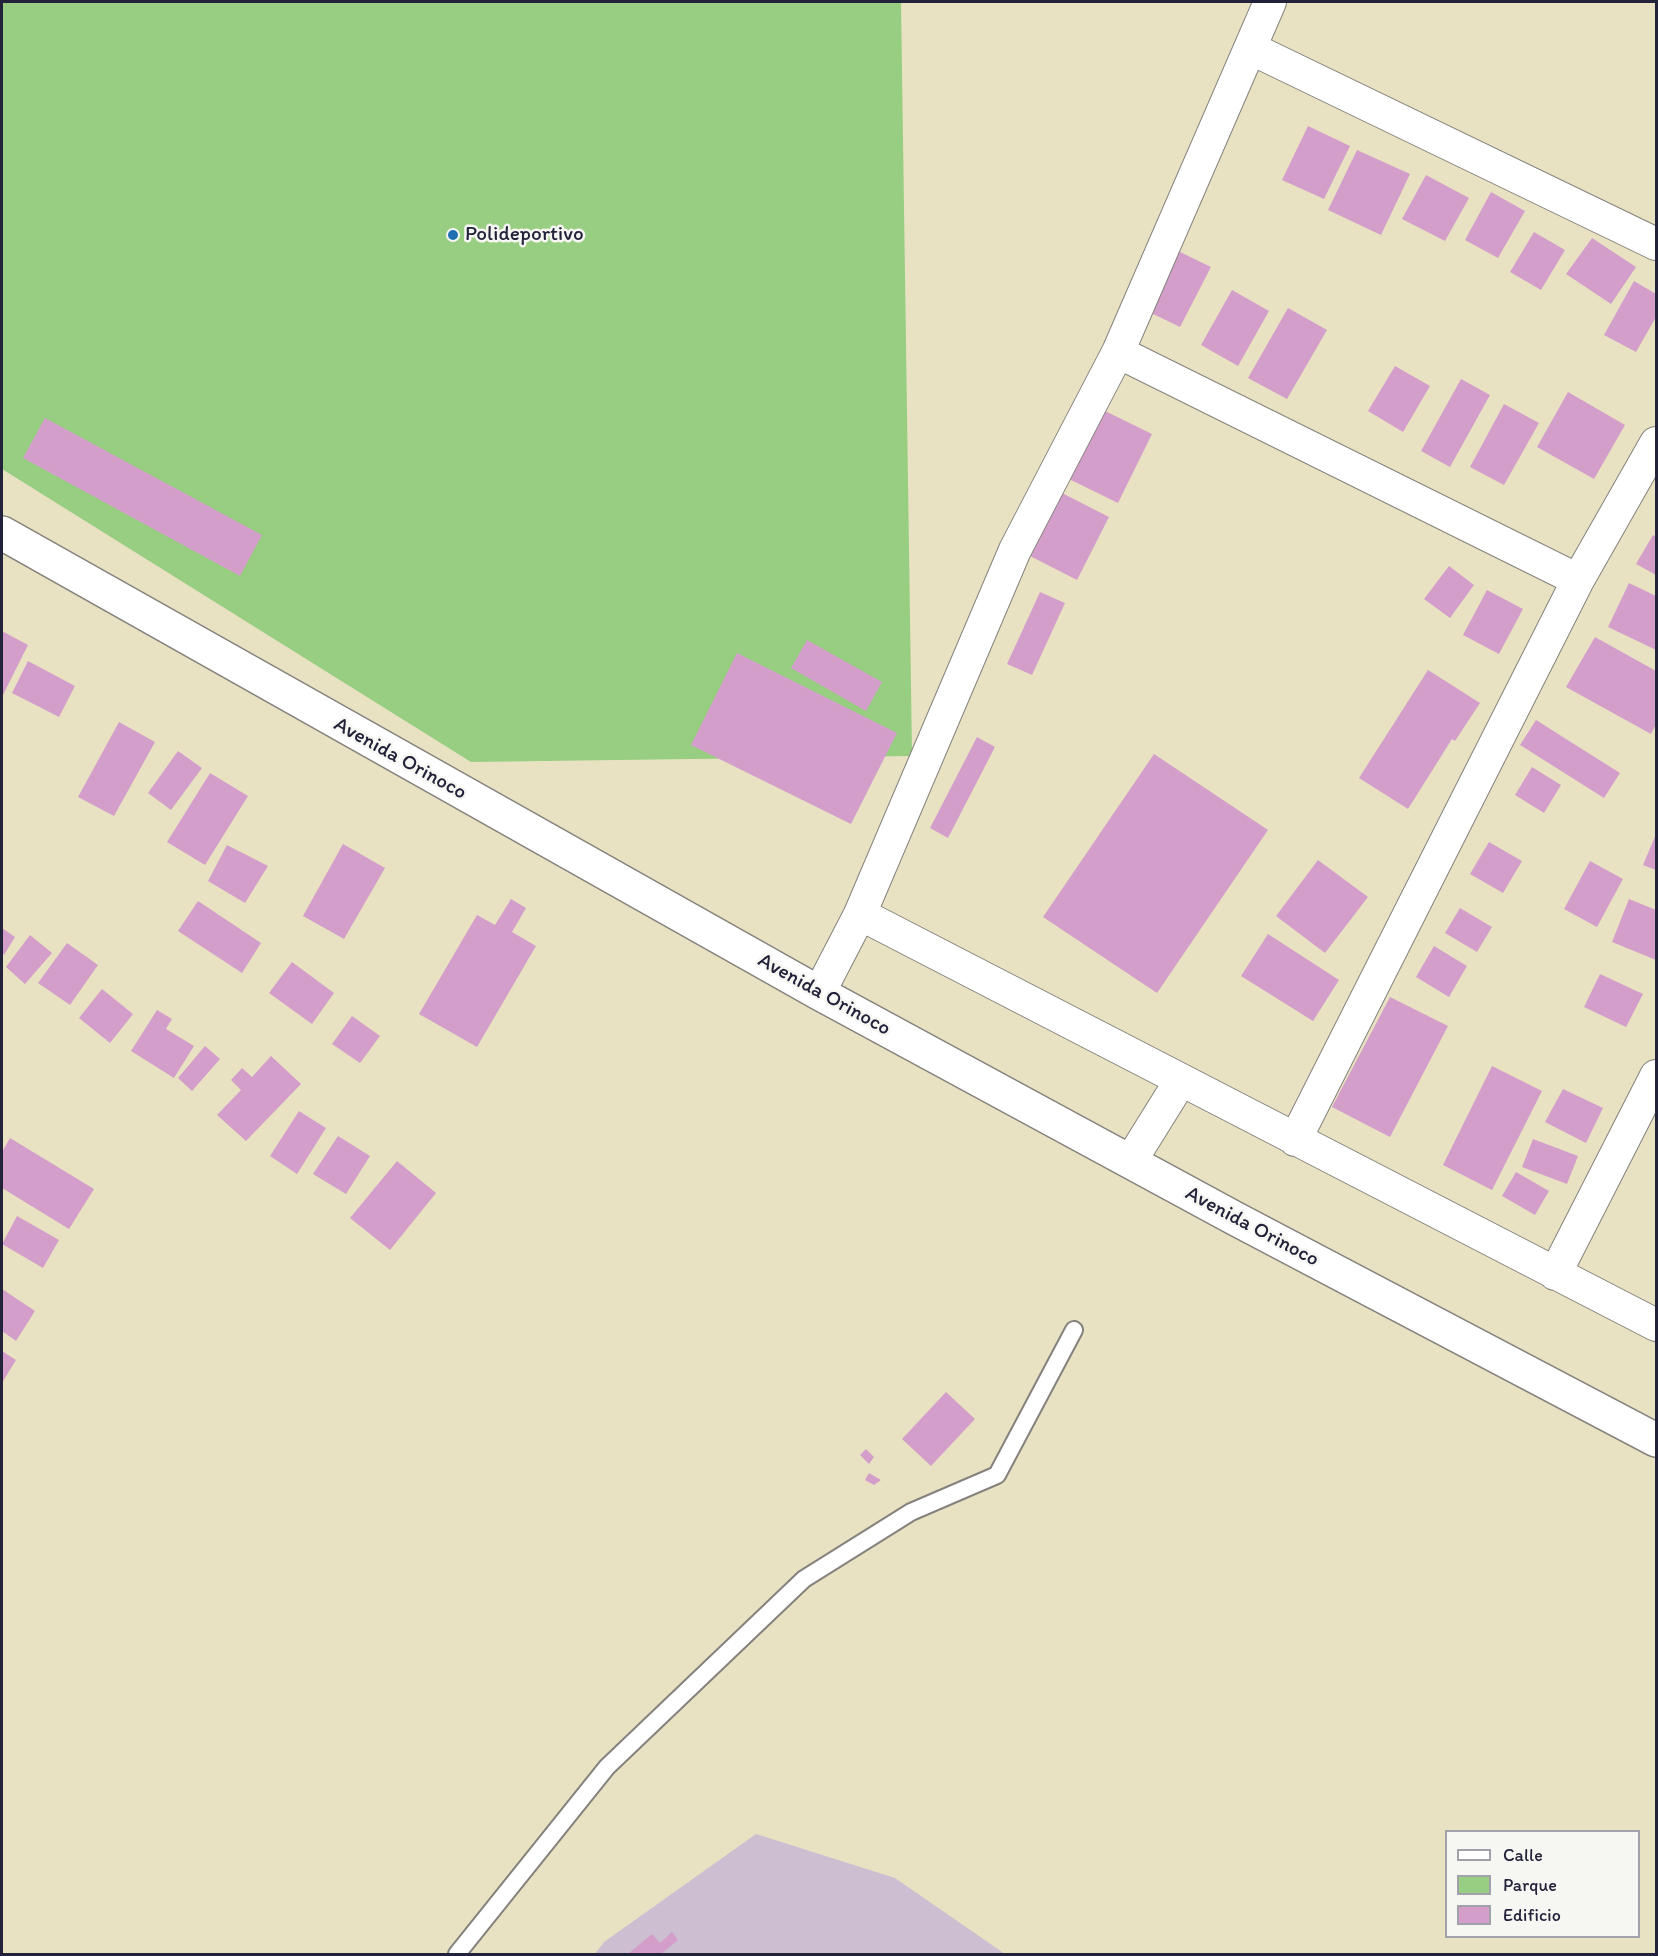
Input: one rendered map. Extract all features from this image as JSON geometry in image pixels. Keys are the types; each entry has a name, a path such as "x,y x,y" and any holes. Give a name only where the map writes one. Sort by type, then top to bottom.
{"main road":[{"name":"Avenida Orinoco","path":"2,533 819,993 1130,1162 1656,1440"}],"street":[{"path":"819,993 860,914 1015,550 1118,352 1270,2"},
{"path":"1250,48 1656,244"},
{"path":"1118,352 1578,580"},
{"path":"1295,1140 1578,580 1656,443"},
{"path":"860,914 1656,1325"},
{"path":"1555,1274 1656,1076"},
{"path":"1130,1162 1181,1080"}],"lane":[{"path":"458,1954 608,1767 804,1579 912,1512 997,1475 1074,1330"}],"shaded area":[{"path":"756,1834 895,1878 1005,1954 595,1954 604,1942"}],"green space":[{"name":"Polideportivo","path":"2,2 901,2 912,756 471,762 2,469"}],"building":[{"path":"1308,126 1350,146 1324,199 1282,180"},
{"path":"1357,150 1410,174 1381,235 1328,210"},
{"path":"1426,175 1469,198 1445,241 1402,219"},
{"path":"1491,192 1525,211 1498,258 1465,240"},
{"path":"1534,232 1565,250 1541,290 1510,272"},
{"path":"1592,238 1636,267 1611,304 1566,274"},
{"path":"1178,251 1211,267 1180,327 1147,311"},
{"path":"1634,281 1656,294 1656,317 1636,352 1604,335"},
{"path":"1232,290 1269,311 1238,366 1201,345"},
{"path":"1288,308 1327,330 1287,399 1248,378"},
{"path":"1395,366 1430,386 1403,432 1368,411"},
{"path":"1461,379 1490,395 1450,467 1421,451"},
{"path":"1568,392 1625,425 1594,479 1537,447"},
{"path":"1504,404 1539,423 1504,485 1470,467"},
{"path":"1103,410 1152,434 1118,503 1069,479"},
{"path":"45,418 262,535 240,576 23,458"},
{"path":"1060,492 1109,517 1077,580 1028,555"},
{"path":"1653,535 1656,537 1656,575 1636,564"},
{"path":"1449,566 1474,585 1450,618 1424,599"},
{"path":"1629,583 1656,596 1656,650 1608,627"},
{"path":"1487,590 1523,609 1499,654 1463,635"},
{"path":"1040,592 1065,603 1032,675 1007,664"},
{"path":"2,631 28,645 2,697"},
{"path":"1595,637 1656,671 1656,724 1651,734 1566,687"},
{"path":"807,640 882,682 866,711 791,668"},
{"path":"737,653 897,733 851,824 691,745"},
{"path":"28,661 75,686 59,717 12,693"},
{"path":"1428,670 1480,703 1455,741 1452,739 1408,809 1359,778"},
{"path":"1536,720 1620,773 1604,798 1520,745"},
{"path":"119,722 155,742 114,816 78,797"},
{"path":"977,737 995,747 948,838 930,828"},
{"path":"178,751 202,768 171,810 148,793"},
{"path":"1154,754 1268,830 1157,993 1043,917"},
{"path":"1532,767 1561,785 1544,813 1515,795"},
{"path":"210,773 248,796 205,865 167,842"},
{"path":"1656,834 1656,870 1643,865"},
{"path":"1489,842 1522,861 1503,893 1470,874"},
{"path":"343,844 385,868 344,939 303,916"},
{"path":"227,845 268,866 245,903 208,881"},
{"path":"1318,860 1368,897 1325,953 1276,916"},
{"path":"1590,861 1623,879 1597,927 1564,909"},
{"path":"511,899 526,908 512,932 536,946 477,1047 419,1014 477,915 495,925"},
{"path":"1629,899 1656,910 1656,960 1612,942"},
{"path":"198,901 261,943 242,973 178,931"},
{"path":"1460,908 1492,927 1477,952 1445,933"},
{"path":"2,928 15,937 4,955 2,953"},
{"path":"1268,934 1339,980 1313,1021 1241,976"},
{"path":"30,935 52,953 25,984 6,967"},
{"path":"67,943 98,965 70,1005 38,983"},
{"path":"1434,946 1467,966 1449,997 1416,977"},
{"path":"292,962 334,993 312,1024 269,993"},
{"path":"1600,974 1643,994 1626,1027 1584,1007"},
{"path":"102,989 133,1014 110,1043 79,1018"},
{"path":"1390,997 1448,1026 1390,1137 1332,1107"},
{"path":"157,1010 172,1019 166,1029 194,1046 174,1078 131,1051"},
{"path":"352,1016 380,1036 360,1063 332,1044"},
{"path":"205,1046 220,1059 192,1091 178,1078"},
{"path":"271,1056 301,1084 246,1141 217,1115 241,1090 231,1080 242,1068 252,1077"},
{"path":"1492,1066 1542,1091 1492,1190 1443,1165"},
{"path":"1563,1089 1603,1108 1586,1143 1545,1122"},
{"path":"299,1111 326,1128 297,1174 270,1156"},
{"path":"338,1136 370,1156 346,1194 313,1174"},
{"path":"10,1138 94,1189 69,1229 2,1188 2,1152"},
{"path":"1533,1139 1578,1156 1567,1184 1522,1167"},
{"path":"397,1161 436,1193 390,1250 350,1218"},
{"path":"1516,1172 1549,1191 1535,1215 1502,1196"},
{"path":"17,1216 59,1240 43,1268 2,1244"},
{"path":"2,1289 35,1311 16,1341 2,1331"},
{"path":"2,1351 16,1360 2,1383"},
{"path":"946,1392 975,1419 931,1466 902,1439"},
{"path":"866,1449 874,1457 869,1464 860,1455"},
{"path":"869,1473 881,1480 874,1485 865,1480"},
{"path":"672,1932 678,1940 661,1954 628,1954 652,1934 660,1943"}],"place":[{"name":"Polideportivo","path":"453,235"}]}
